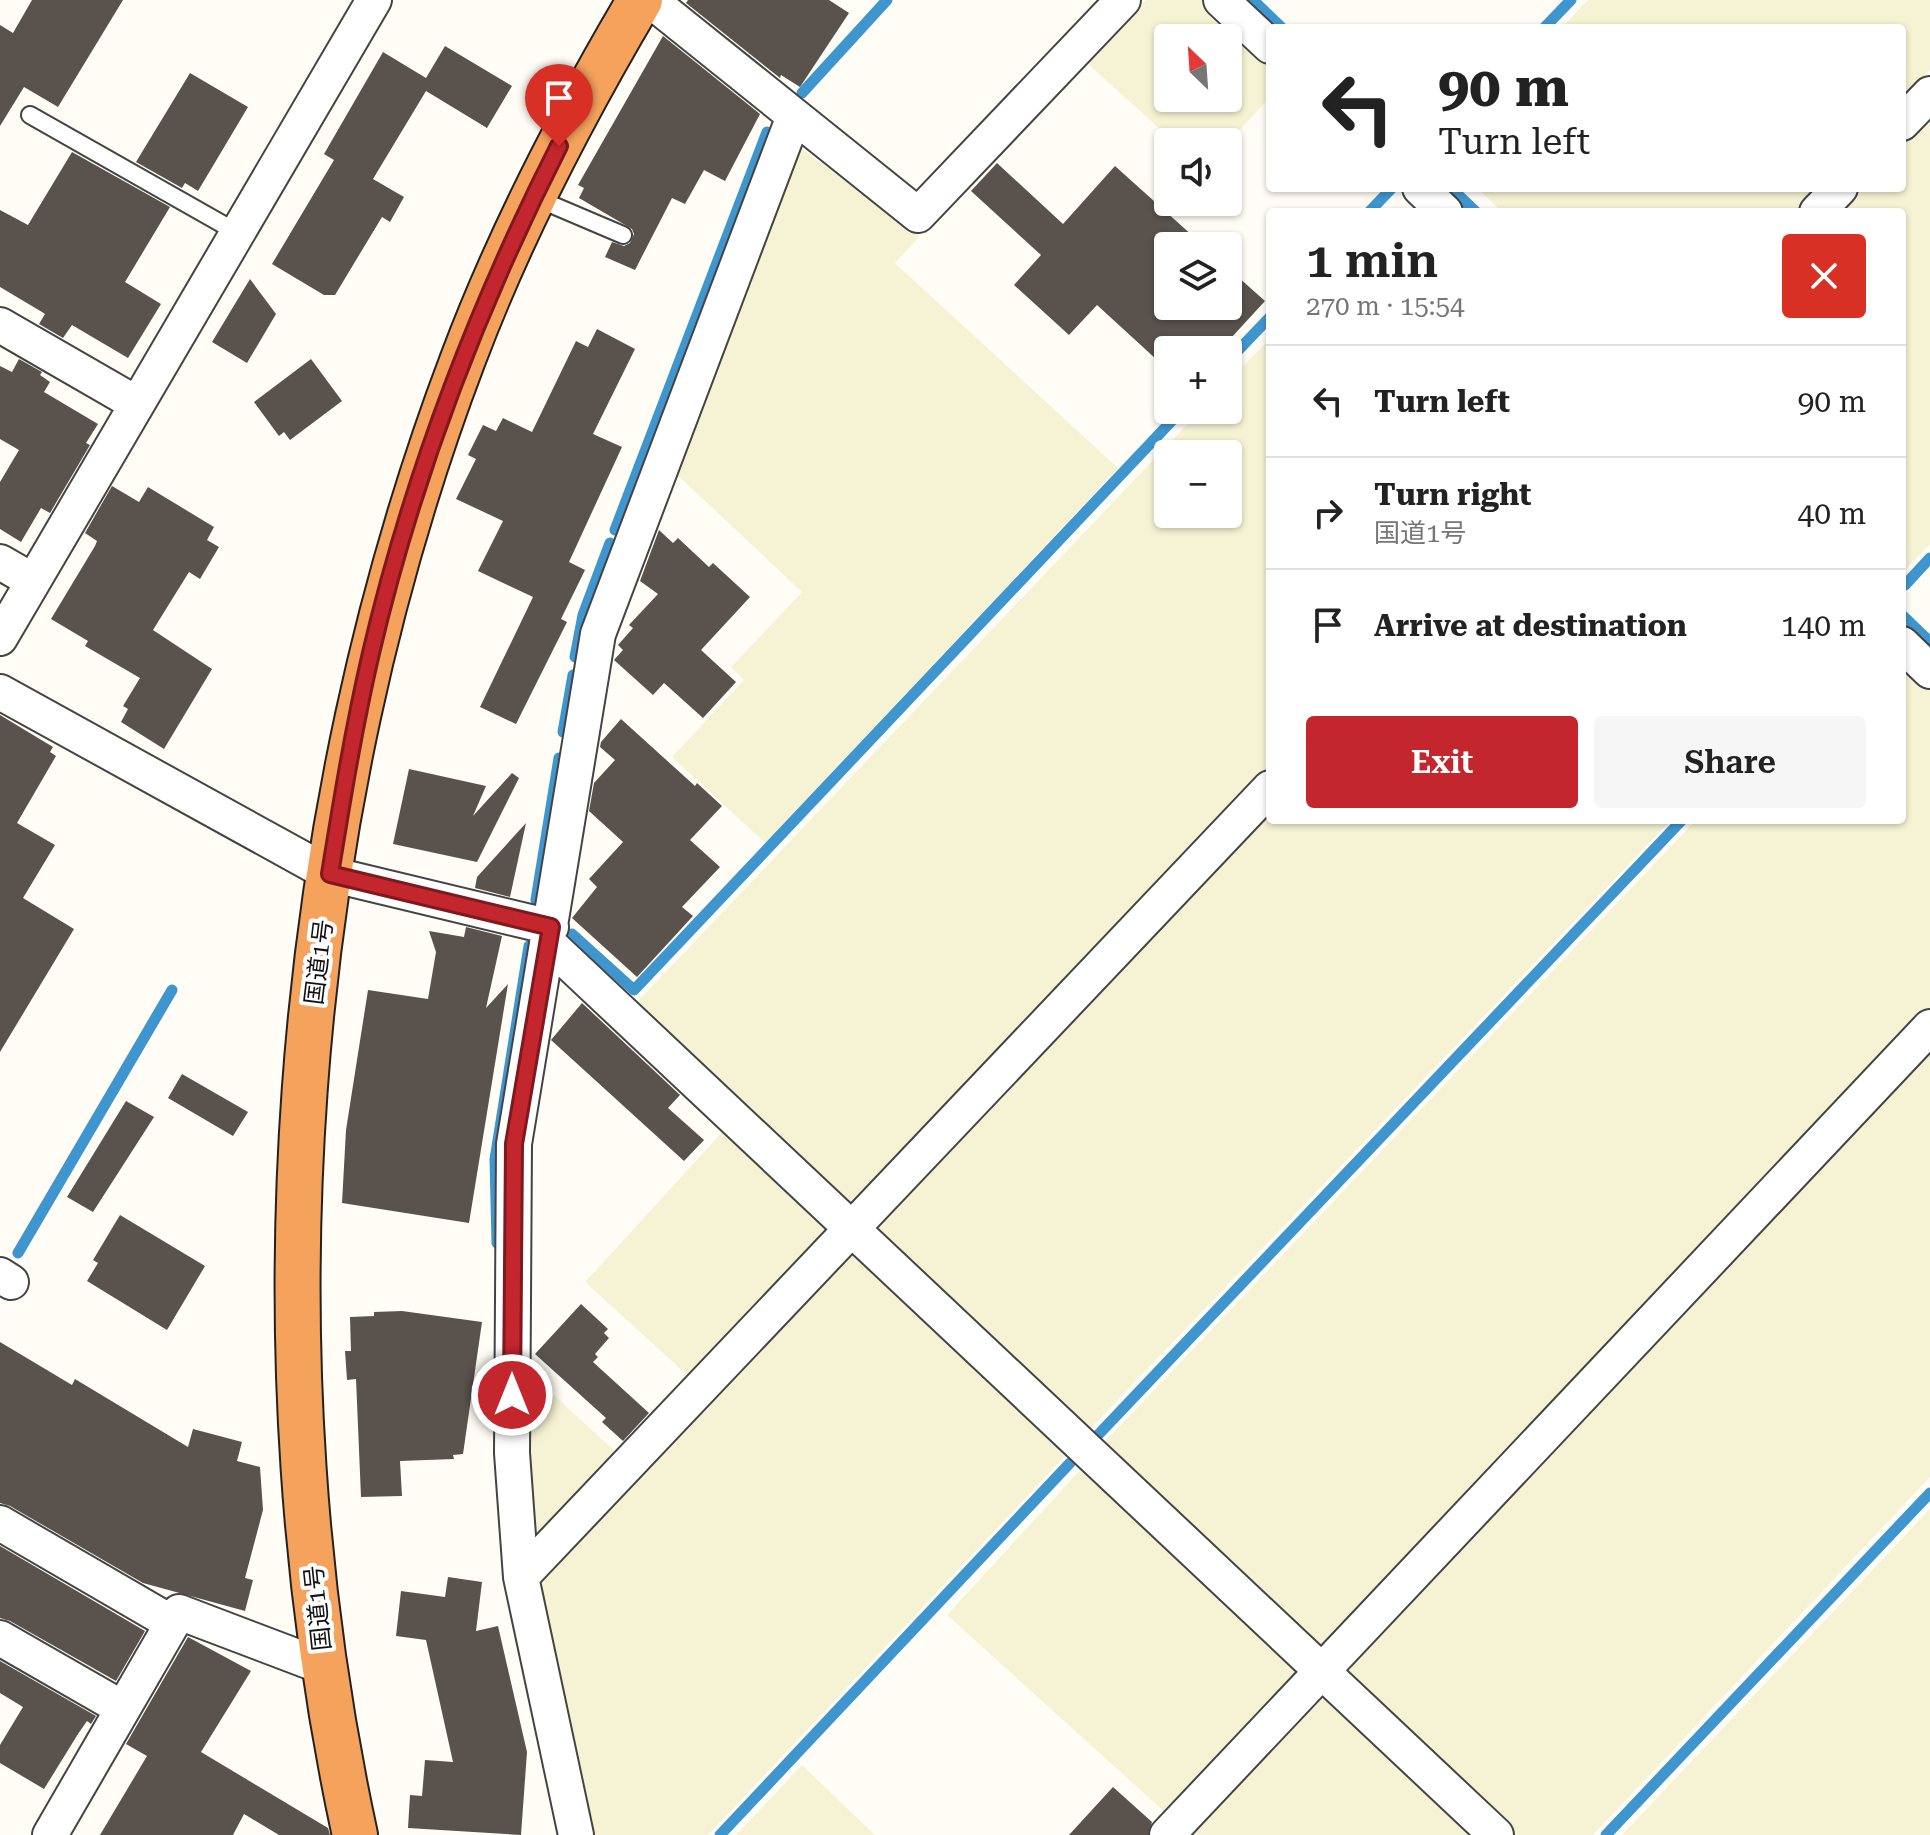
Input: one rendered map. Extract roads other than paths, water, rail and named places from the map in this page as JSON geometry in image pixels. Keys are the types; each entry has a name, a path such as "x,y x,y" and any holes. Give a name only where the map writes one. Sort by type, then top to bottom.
{"highway":[{"name":"国道1号","path":"355,1835 324,1667 305,1479 298,1255 314,1002 349,751 372,650 407,525 463,358 533,196 584,95 640,0"}],"street":[{"path":"0,638 374,0"},
{"path":"650,0 918,215 1123,0"},
{"path":"1221,0 1266,42"},
{"path":"1906,119 1930,94"},
{"path":"576,1835 521,1577 512,1453 514,1144 598,634 794,116"},
{"path":"1424,192 1441,208"},
{"path":"1821,208 1836,192"},
{"path":"0,325 137,404"},
{"path":"0,562 33,581"},
{"path":"1906,648 1930,671"},
{"path":"0,692 330,874 550,935 853,1228 1496,1835"},
{"path":"521,1577 1266,792"},
{"path":"1167,1835 1930,1027"},
{"path":"0,1523 172,1623"},
{"path":"50,1835 179,1612 324,1667"},
{"path":"0,1638 122,1708"}],"lane":[{"path":"30,115 238,233"},
{"path":"533,196 623,235"}],"waterway":[{"path":"802,93 887,0"},
{"path":"1253,0 1278,24"},
{"path":"1548,24 1571,0"},
{"path":"615,530 767,132"},
{"path":"1373,208 1388,192"},
{"path":"1455,192 1472,208"},
{"path":"1242,346 1266,321"},
{"path":"572,934 634,990 1169,424"},
{"path":"575,657 583,615 610,543"},
{"path":"1906,584 1930,558"},
{"path":"1906,619 1930,642"},
{"path":"563,732 573,675"},
{"path":"536,900 559,758"},
{"path":"1097,1436 1678,824"},
{"path":"497,1243 495,1159 529,946"},
{"path":"18,1253 172,990"},
{"path":"720,1835 1070,1463"},
{"path":"1606,1835 1930,1493"}]}
